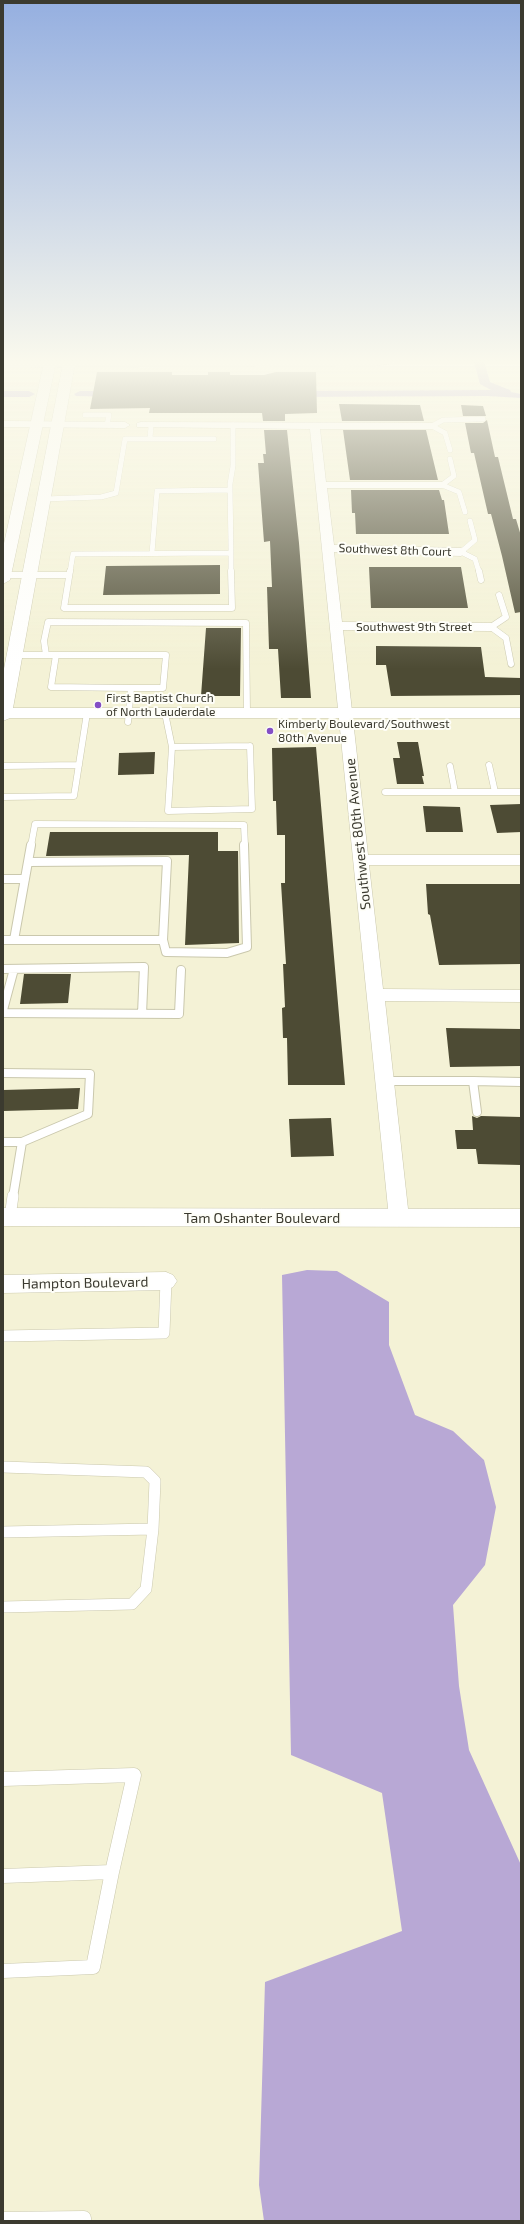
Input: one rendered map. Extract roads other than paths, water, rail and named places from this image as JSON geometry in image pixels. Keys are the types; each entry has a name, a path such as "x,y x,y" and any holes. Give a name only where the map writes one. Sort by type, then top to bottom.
{"street":[{"path":"4,578 29,462"},
{"path":"51,462 3,716 128,718 346,718 521,714"},
{"name":"Southwest 80th Avenue","path":"319,462 399,1218"},
{"path":"322,485 442,484"},
{"name":"Southwest 8th Court","path":"328,548 462,552"},
{"name":"Southwest 9th Street","path":"337,626 491,627"},
{"path":"166,718 247,713 521,724"},
{"path":"361,860 521,860"},
{"path":"376,995 521,996"},
{"name":"Tam Oshanter Boulevard","path":"7,1217 521,1218"},
{"name":"Hampton Boulevard","path":"3,1284 166,1281"}],"lane":[{"path":"44,499 101,497 116,493 121,462"},
{"path":"231,462 230,490 232,608 64,608 73,554 231,553"},
{"path":"442,484 454,476 451,462"},
{"path":"442,484 459,492 465,512"},
{"path":"152,553 157,491 230,490"},
{"path":"470,521 475,540 462,552 475,558 481,580"},
{"path":"4,578 30,575 69,575"},
{"path":"499,595 506,617 491,627 506,638 511,664"},
{"path":"46,655 44,641 48,622 246,623 247,713"},
{"path":"15,655 46,655 56,655 166,655 162,688 51,687 56,655"},
{"path":"128,718 130,688"},
{"path":"3,797 74,796 86,717"},
{"path":"166,718 172,747 168,810 252,809 250,746 172,747"},
{"path":"3,766 79,765"},
{"path":"489,765 496,792"},
{"path":"450,766 455,792"},
{"path":"385,792 521,792"},
{"path":"14,940 28,862 35,824 244,825 247,947 227,953 166,952 163,940 168,862 28,862"},
{"path":"3,879 25,879"},
{"path":"3,940 163,940"},
{"path":"3,969 144,967 142,1014"},
{"path":"14,969 3,1012 179,1014 181,970"},
{"path":"3,1073 90,1074 88,1114 22,1142 3,1142"},
{"path":"385,1082 521,1082"},
{"path":"473,1082 477,1112"},
{"path":"7,1217 22,1142"},
{"path":"3,1336 164,1332 166,1281"},
{"path":"3,1467 146,1472 155,1481 153,1529 146,1588 132,1604 3,1607"},
{"path":"3,1532 153,1529"},
{"path":"3,1779 134,1775 112,1872 93,1967 3,1971"},
{"path":"3,1876 112,1872"},
{"path":"3,2219 84,2218 84,2221"}],"place":[{"name":"First Baptist Church of North Lauderdale","path":"98,705"},
{"name":"Kimberly Boulevard/Southwest 80th Avenue","path":"270,731"}]}
